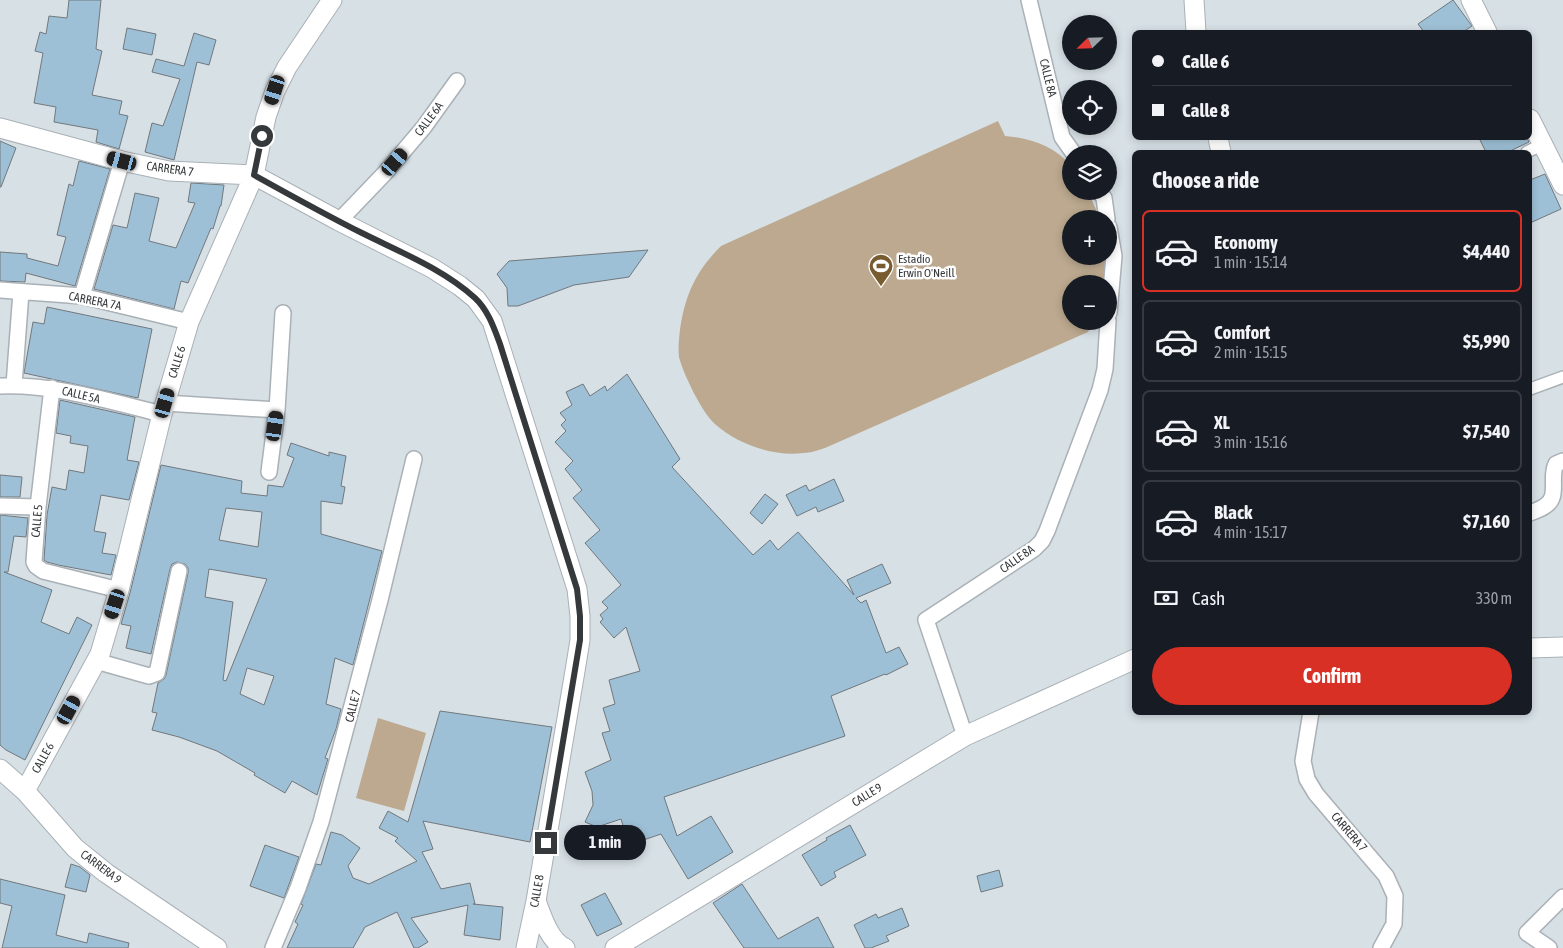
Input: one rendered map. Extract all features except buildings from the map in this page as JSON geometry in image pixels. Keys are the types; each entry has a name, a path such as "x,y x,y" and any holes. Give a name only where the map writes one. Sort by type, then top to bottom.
{"street":[{"name":"CALLE 6","path":"25,790 100,654 119,590 163,408 189,322 254,175 266,117 275,90 287,67 332,0"},
{"name":"CALLE 8A","path":"1028,0 1062,137 1068,145"},
{"path":"1194,0 1196,30"},
{"path":"1471,0 1486,30"},
{"name":"CALLE 6A","path":"339,221 385,173 424,127 457,81"},
{"name":"CARRERA 7","path":"0,128 122,161 169,171 254,175"},
{"path":"1532,131 1535,148 1563,185"},
{"path":"82,296 122,161"},
{"name":"CALLE 8","path":"254,175 432,268 460,286 476,299 492,322 500,344 577,589 580,616 580,640 536,901 526,948"},
{"name":"CARRERA 7A","path":"0,290 82,296 189,322"},
{"path":"7,386 21,292"},
{"path":"269,472 277,410 283,313"},
{"name":"CALLE 8A","path":"965,736 926,620 1034,549 1042,541 1100,390 1106,369 1108,330"},
{"path":"1532,388 1563,377"},
{"name":"CALLE 5A","path":"7,386 52,388 163,408 277,410"},
{"name":"CALLE 5","path":"52,388 38,507 34,557 36,566 43,571 119,590"},
{"name":"CALLE 7","path":"273,948 298,888 321,822 380,600 414,459"},
{"path":"1532,512 1546,506 1551,501 1554,494 1553,470 1556,464 1563,461"},
{"path":"0,506 38,507"},
{"path":"96,661 149,676 157,673 179,572"},
{"path":"1532,648 1563,647"},
{"name":"CALLE 9","path":"615,948 965,736 1132,660"},
{"name":"CARRERA 7","path":"1311,715 1303,761 1307,779 1316,794 1386,876 1395,896 1394,924 1381,948"},
{"name":"CARRERA 9","path":"0,769 25,790 75,848 106,873 217,948"},
{"path":"1549,948 1527,933 1563,897"},
{"path":"536,901 544,922 553,937 562,947 566,948"}],"shaded area":[{"name":"Estadio Erwin O'Neill","path":"998,121 1005,136 1033,141 1050,148 1062,157 1062,200 1092,200 1096,210 1062,210 1062,265 1106,265 1106,275 1062,275 1062,330 1089,330 1088,332 825,448 812,452 792,454 756,448 734,438 715,424 704,411 681,364 679,357 680,333 685,306 698,274 721,246"},
{"path":"378,718 426,733 404,811 356,798"}],"place":[{"name":"Estadio Erwin O'Neill","path":"881,287"}],"route":[{"path":"262,136 254,175 432,268 476,299 492,322 577,589 580,616 580,640 546,843"}]}
